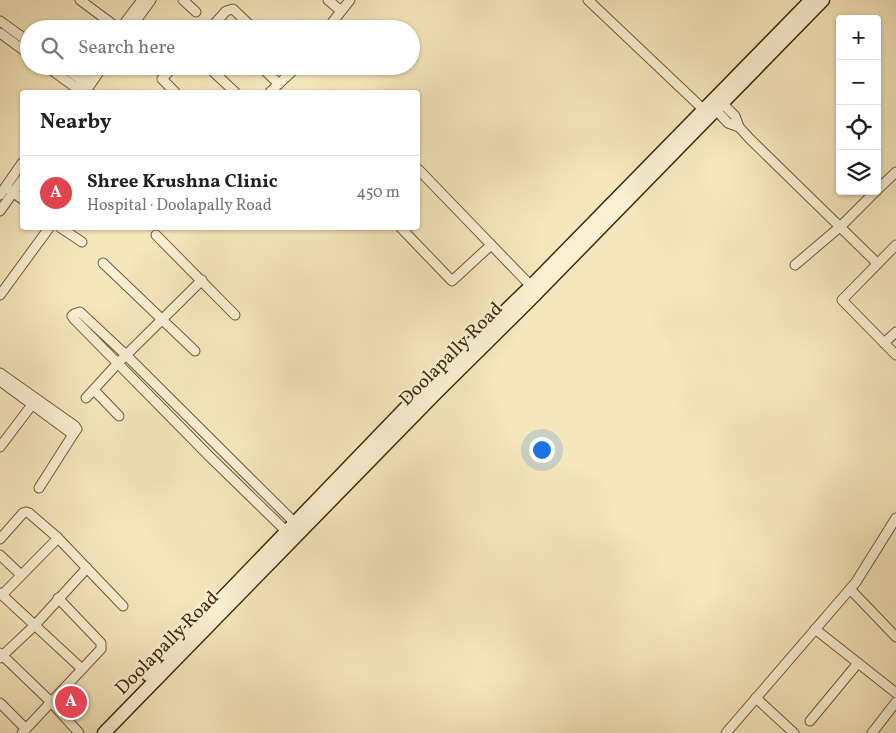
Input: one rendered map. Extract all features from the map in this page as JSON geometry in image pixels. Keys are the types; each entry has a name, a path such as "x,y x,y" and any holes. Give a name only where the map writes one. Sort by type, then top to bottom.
{"main road":[{"path":"714,107 811,0"},
{"name":"Doolapally Road","path":"92,733 290,527 354,470 417,396 824,0"},
{"name":"Doolapally Road","path":"104,733 354,470 714,107"}],"street":[{"path":"80,0 108,20"},
{"path":"127,20 142,0"},
{"path":"137,20 151,0"},
{"path":"183,0 196,12"},
{"path":"328,0 341,11"},
{"path":"334,20 350,0"},
{"path":"588,0 714,107 735,116 739,127 877,263"},
{"path":"220,20 226,11 232,9 244,20"},
{"path":"0,21 20,35"},
{"path":"0,33 20,45"},
{"path":"60,75 81,89"},
{"path":"69,75 81,89"},
{"path":"81,89 88,75"},
{"path":"81,89 94,75"},
{"path":"166,75 162,79 173,90"},
{"path":"217,75 233,90"},
{"path":"270,75 279,84"},
{"path":"272,90 287,75"},
{"path":"0,211 20,168"},
{"path":"420,171 531,286"},
{"path":"881,187 896,172"},
{"path":"0,195 20,182"},
{"path":"10,190 20,198"},
{"path":"795,265 841,226 873,195"},
{"path":"0,295 48,230"},
{"path":"64,230 82,242"},
{"path":"403,230 452,281 491,245"},
{"path":"156,235 235,315"},
{"path":"896,245 842,300 896,355"},
{"path":"103,263 195,351"},
{"path":"86,398 118,363 202,280"},
{"path":"80,312 126,355 236,465 290,527 227,474 72,316 80,312"},
{"path":"884,343 896,332"},
{"path":"0,372 34,402"},
{"path":"0,381 76,427 39,488"},
{"path":"94,390 119,416"},
{"path":"158,404 167,396"},
{"path":"1,444 34,402"},
{"path":"227,474 236,465"},
{"path":"0,539 22,513 26,512 58,538 123,606"},
{"path":"731,731 756,698 850,589 896,518"},
{"path":"58,538 1,594 82,669"},
{"path":"0,555 21,575"},
{"path":"79,733 52,702 1,655 35,625 87,568"},
{"path":"850,589 896,637"},
{"path":"0,704 24,731 101,649 102,645 58,598"},
{"path":"815,629 896,693"},
{"path":"810,721 858,663"},
{"path":"756,698 794,733"},
{"path":"872,733 896,702"}],"place":[{"name":"Shree Krushna Clinic","path":"71,702"}]}
